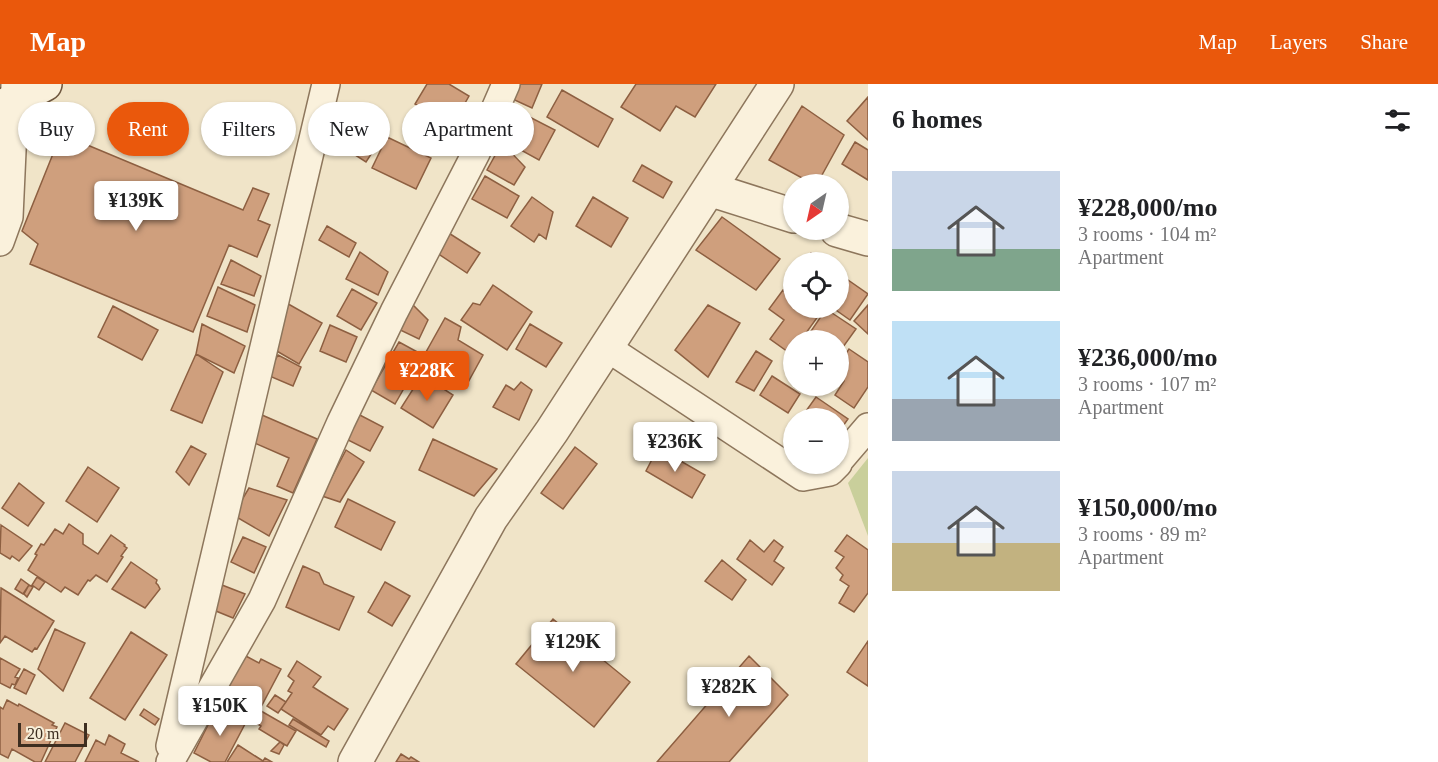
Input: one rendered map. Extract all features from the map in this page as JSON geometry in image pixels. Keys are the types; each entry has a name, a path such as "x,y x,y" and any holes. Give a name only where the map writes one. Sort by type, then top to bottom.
{"street":[{"path":"0,242 9,217 9,98 45,84"},
{"path":"168,762 326,84"},
{"path":"168,762 262,600 394,312 476,153 506,84"},
{"path":"355,762 491,518 552,431 777,84"},
{"path":"709,189 783,213"},
{"path":"849,233 868,239"},
{"path":"606,347 783,464"},
{"path":"849,450 868,427"},
{"path":"798,474 803,477 819,474"}],"green space":[{"path":"868,458 868,536 848,483"}],"building":[{"path":"427,84 449,84 469,96 466,102 416,102"},
{"path":"511,84 542,84 534,103 519,102 506,96"},
{"path":"636,84 716,84 695,117 676,106 660,131 621,107"},
{"path":"562,90 613,119 598,147 547,117"},
{"path":"868,97 868,140 847,121"},
{"path":"802,106 844,135 823,174 795,174 769,160"},
{"path":"534,119 555,130 539,160 532,156 534,156"},
{"path":"390,138 402,144 402,156 431,158 416,189 372,168 378,156 390,156"},
{"path":"855,142 868,150 868,180 842,164"},
{"path":"95,148 107,153 107,156 114,156 243,210 253,188 269,194 258,220 270,225 257,257 229,245 193,332 30,264 38,244 22,231 52,156 95,156"},
{"path":"357,156 370,156 366,162"},
{"path":"495,156 514,156 525,167 514,185 487,170"},
{"path":"642,165 672,182 663,198 633,181"},
{"path":"485,176 519,196 507,218 472,199"},
{"path":"532,197 553,212 546,239 539,234 534,242 511,226"},
{"path":"593,197 628,218 611,247 576,226"},
{"path":"722,217 780,259 756,290 696,250"},
{"path":"327,226 356,243 349,257 319,240"},
{"path":"444,230 480,253 467,273 431,249"},
{"path":"360,252 388,272 378,295 346,279"},
{"path":"231,260 261,276 254,296 221,284"},
{"path":"849,281 868,294 850,320 847,318 849,318"},
{"path":"493,285 532,312 507,350 461,320 473,303 480,305"},
{"path":"218,287 255,305 247,332 207,316"},
{"path":"352,289 377,303 361,330 337,316"},
{"path":"783,290 783,318 817,318 808,330 783,330 783,348 770,339 784,320 769,309"},
{"path":"283,301 322,323 299,364 275,350"},
{"path":"409,301 428,320 419,339 396,328"},
{"path":"708,305 740,323 708,377 675,350"},
{"path":"868,305 868,334 854,321"},
{"path":"113,306 158,330 142,360 98,337"},
{"path":"445,318 461,327 458,340 483,355 466,386 421,361"},
{"path":"820,318 840,318 856,329 849,339 849,330 812,330"},
{"path":"202,324 245,346 234,373 196,354"},
{"path":"530,324 562,343 546,367 516,349"},
{"path":"330,325 357,337 346,362 320,351"},
{"path":"399,342 423,355 395,404 371,390"},
{"path":"849,349 868,362 868,387 854,408 836,396 849,396"},
{"path":"756,351 772,361 754,391 736,382"},
{"path":"196,354 223,372 202,423 171,410"},
{"path":"278,355 301,367 293,386 267,375"},
{"path":"422,375 453,395 433,428 401,408"},
{"path":"772,376 783,383 783,396 799,396 791,408 783,410 760,395"},
{"path":"521,382 532,390 519,420 493,407 506,385 514,390"},
{"path":"816,397 832,408 808,408"},
{"path":"354,412 383,427 370,451 342,437"},
{"path":"262,415 317,439 293,493 277,486 289,458 250,441"},
{"path":"433,439 497,469 474,496 419,470"},
{"path":"191,446 206,454 189,485 176,472"},
{"path":"575,447 597,464 563,509 541,493"},
{"path":"658,448 705,475 692,498 646,471"},
{"path":"346,450 364,462 340,502 322,496"},
{"path":"88,467 119,488 97,522 66,501"},
{"path":"19,483 44,503 28,526 2,508"},
{"path":"249,488 287,500 269,536 233,515"},
{"path":"348,499 395,522 381,550 335,527"},
{"path":"69,524 83,534 83,544 98,554 111,535 127,548 107,582 96,575 90,581 88,580 78,595 65,587 61,592 28,570 41,544 44,545 55,529 63,534"},
{"path":"1,525 32,546 19,561 12,556 10,559 0,553"},
{"path":"847,535 868,550 868,593 854,612 839,603 849,586 840,580 843,575 836,568 844,557 835,551"},
{"path":"243,537 266,547 254,573 231,562"},
{"path":"750,540 764,552 774,540 783,547 774,561 784,568 772,585 737,559"},
{"path":"722,560 746,580 732,600 705,581"},
{"path":"131,562 157,580 156,583 160,589 145,608 112,589"},
{"path":"303,566 319,573 324,584 354,597 339,630 286,607"},
{"path":"37,577 45,582 39,590 32,585"},
{"path":"21,579 29,585 23,594 15,589"},
{"path":"385,582 410,596 392,626 368,612"},
{"path":"29,585 33,587 27,597 24,594"},
{"path":"222,585 245,594 233,618 211,609"},
{"path":"1,588 54,621 37,649 35,648 32,652 5,636 0,643"},
{"path":"553,619 630,682 594,727 516,664"},
{"path":"55,629 85,643 63,691 38,669"},
{"path":"131,632 167,655 125,720 90,698"},
{"path":"868,641 868,686 847,672"},
{"path":"242,654 259,663 261,659 281,669 261,707 225,688"},
{"path":"749,656 788,695 729,762 657,762"},
{"path":"0,658 20,669 15,677 18,678 15,685 12,684 10,688 0,683"},
{"path":"297,661 321,677 313,687 348,709 334,730 328,726 321,735 281,709 292,693 288,691 294,681 288,676"},
{"path":"24,669 35,675 26,694 14,688"},
{"path":"275,695 286,702 278,713 267,706"},
{"path":"7,700 18,706 19,704 54,723 52,725 57,727 41,762 35,762 12,749 8,758 0,754 0,707 3,709"},
{"path":"144,709 159,719 155,725 140,715"},
{"path":"216,709 224,713 225,710 245,724 225,762 211,762 194,753"},
{"path":"261,711 296,731 287,746 259,729 261,726 254,722"},
{"path":"293,719 329,741 326,747 289,725"},
{"path":"65,723 89,735 75,762 45,762"},
{"path":"109,735 125,744 121,753 139,762 85,762 96,740 105,745"},
{"path":"280,742 284,745 279,754 271,751"},
{"path":"238,745 263,761 265,758 272,762 227,762"},
{"path":"401,754 409,759 411,757 419,762 396,762"}]}
